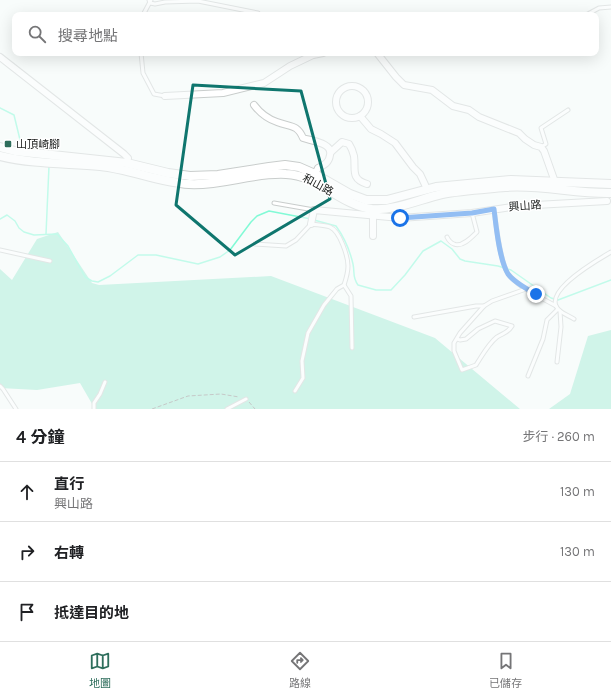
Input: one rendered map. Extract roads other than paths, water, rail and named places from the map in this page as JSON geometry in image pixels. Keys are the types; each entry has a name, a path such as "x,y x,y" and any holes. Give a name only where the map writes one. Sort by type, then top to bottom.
{"main road":[{"name":"和山路","path":"0,147 15,152 127,163 168,173 190,176 218,175 269,166 285,165 299,167 315,174 350,194 366,200 387,200 427,189 471,183 511,180 611,184"},
{"name":"和山路","path":"0,156 14,160 100,166 189,184 220,183 271,174 298,175 312,180 348,202 373,212 443,194 506,186 544,188 608,197"}],"street":[{"path":"165,96 223,93 264,83 290,66 312,56"},
{"path":"379,56 396,78 404,85 432,90 453,106 469,110 478,117 511,129 519,133 534,145 541,147 544,151 555,182"},
{"path":"0,57 124,154 128,158 127,163"},
{"path":"357,86 366,94 368,106 365,112 360,116 354,118 347,117 338,109 336,97 344,87 357,86"},
{"path":"254,106 260,112 276,122 295,127 301,132 303,138 322,143 328,147 331,152"},
{"path":"360,116 371,129 395,143 420,174 427,189"},
{"path":"315,174 318,168 326,164 331,152 342,142 349,144 354,154 355,176 360,182 367,184"},
{"name":"興山路","path":"314,210 373,212 400,218 472,213 494,209 608,197"},
{"path":"311,224 314,210"},
{"path":"373,212 373,236"}],"lane":[{"path":"144,12 150,1 155,4 177,1 198,1 253,12"},
{"path":"592,12 599,8 611,7"},
{"path":"141,56 143,73 154,94 165,96"},
{"path":"541,147 546,144 541,128 568,110"},
{"path":"274,203 314,210"},
{"path":"494,209 502,254 508,274 526,289 556,306 559,310 574,319"},
{"path":"446,237 453,244 460,245 471,239 477,232 472,213"},
{"path":"255,244 286,246 296,240 311,224 330,227 338,236 348,258 348,269 344,285 337,290 324,305 308,333 302,361 303,378 295,390"},
{"path":"0,250 50,261"},
{"path":"556,306 556,300 560,290 576,274 611,252"},
{"path":"344,285 351,296 352,348"},
{"path":"457,339 466,339 478,329 495,321 512,326 509,331 496,338 483,353 476,365 462,370 454,351 454,343 457,339 484,306 492,301 526,289"},
{"path":"414,317 476,306 484,306"},
{"path":"557,362 560,327 559,310"},
{"path":"528,376 543,339 547,320 559,310"},
{"path":"94,409 94,403 105,382"},
{"path":"0,386 3,388 16,409"},
{"path":"227,409 246,399"}],"waterway":[{"path":"0,108 14,115 22,148"},
{"path":"28,148 50,150 49,153"},
{"path":"46,234 49,166"},
{"path":"0,219 7,215 15,221 19,228 24,232 34,235 57,234 68,246 85,277 92,281 98,282 110,276 138,255 156,255 198,264 220,257 230,250 257,216 269,211 311,219"},
{"path":"314,220 336,226 344,239 350,254 356,282 358,285 376,290 391,290 405,275 423,251 441,241 452,249 460,259 511,270 551,298 558,300 611,280"}],"place":[{"name":"山頂崎腳","path":"8,144"}]}
